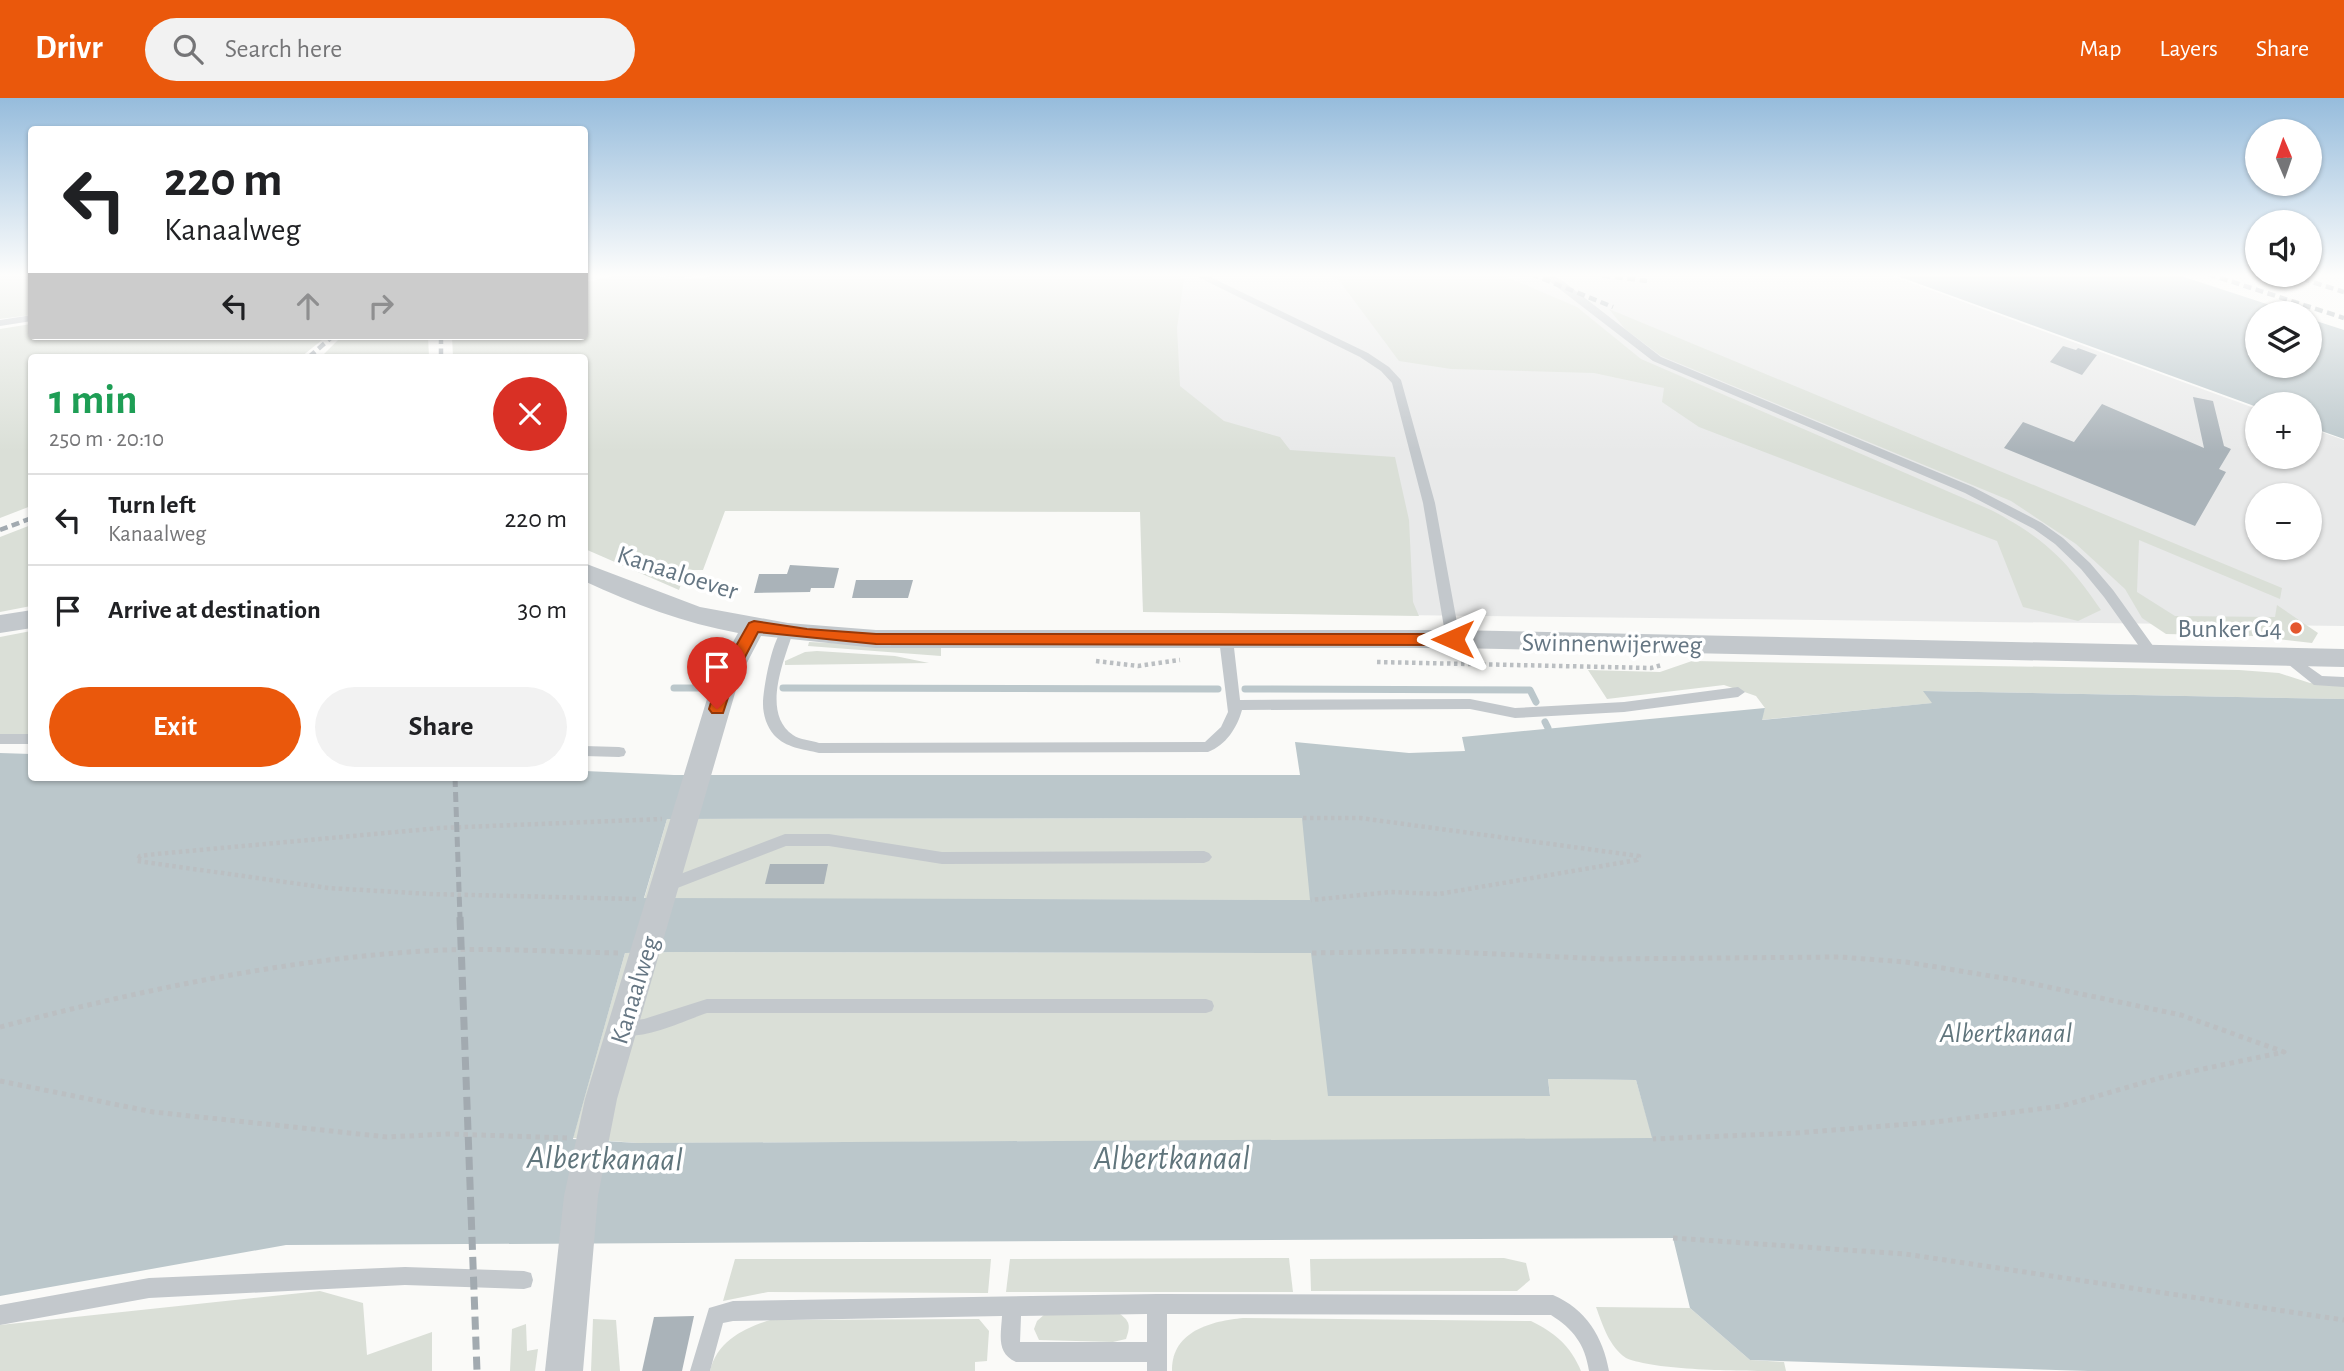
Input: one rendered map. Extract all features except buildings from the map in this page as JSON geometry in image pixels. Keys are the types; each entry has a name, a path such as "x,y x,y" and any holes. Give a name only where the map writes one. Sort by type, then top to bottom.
{"street":[{"name":"Kanaaloever","path":"588,573 645,598 754,626"},
{"path":"0,624 28,620"},
{"name":"Swinnenwijerweg","path":"754,626 786,632 876,639 1453,639 2344,658"},
{"name":"Kanaalweg","path":"564,1369 581,1196 601,1099 622,1028 654,893 727,676 754,626"}],"lane":[{"path":"1319,333 1364,355 1385,369 1397,382 1429,503 1453,639"},
{"path":"1622,333 1657,359 1969,490 2017,514 2058,541 2089,570 2122,609 2151,653"},
{"path":"786,632 769,696 774,724 787,739 819,748 1208,747 1227,730 1235,712 1226,639"},
{"path":"2288,657 2319,681 2344,682"},
{"path":"1235,705 1470,704 1515,713 1624,707 1738,692"},
{"path":"0,739 28,739"},
{"path":"588,751 619,752"},
{"path":"654,893 785,840 830,840 942,858 1205,857"},
{"path":"622,1028 644,1027 706,1006 1206,1006"},
{"path":"0,1315 149,1288 405,1276 524,1280"},
{"path":"1012,1307 1010,1346 1016,1352 1157,1362 1157,1304"},
{"path":"700,1371 716,1315 733,1311 1157,1304 1553,1305 1580,1322 1598,1358 1599,1371"}],"path":[{"path":"1094,660 1139,668 1159,667 1187,658"},
{"path":"1366,661 1651,668 1674,661"},
{"path":"1303,818 1360,818 1639,856 1637,860 1439,894 1391,892 1311,900"},
{"path":"654,893 446,895 348,889 272,883 137,860 140,856 156,854 440,828 667,819"},
{"path":"0,1027 210,976 375,954 427,951 625,953"},
{"path":"1312,953 1431,951 1605,959 1839,957 1906,962 2015,980 2181,1015 2284,1052 2160,1078 2062,1106 1935,1122 1796,1133 1653,1139"},
{"path":"0,1081 153,1112 387,1137 448,1134 573,1139"},
{"path":"1673,1238 1905,1254 2344,1320"}],"shaded area":[{"path":"0,333 28,333 28,340 322,340 305,354 28,354 28,507 0,518"},
{"path":"588,333 1177,333 1180,386 1224,421 1280,437 1290,450 1395,457 1409,520 1413,602 1419,616 1143,612 1140,512 725,511 703,570 686,570 679,590 588,550 588,354 453,354 452,340 588,340"},
{"path":"1098,333 2050,333 2245,405 2245,469 2322,469 2322,432 2344,440 2344,626 1143,612 1141,512"},
{"path":"1378,333 1610,333 1641,359 2010,520 2053,552 2077,577 2101,610 2078,621 2023,607 1997,541 1699,427 1662,402 1664,388 1594,373 1451,369 1399,361"},
{"path":"1631,333 1668,333 2282,588 2280,599 2139,540 2137,592 2175,616 2275,617 2277,605 2318,633 2312,643 2253,636 2166,634 2142,618 2125,589 2076,544 2011,501 1661,356"},
{"path":"338,340 428,340 429,354 324,354"},
{"path":"28,526 28,607 0,612 0,537"},
{"path":"28,632 28,734 0,734 0,637"},
{"path":"809,642 941,648 941,656 808,646"},
{"path":"805,652 895,656 929,663 785,665 785,661"},
{"path":"1692,661 2239,670 2279,673 2310,683 2344,685 2344,699 1924,691 1933,703 1761,720 1765,708 1756,696 1724,685 1607,699 1588,670 1660,672"},
{"path":"1303,818 1311,900 644,899 667,819"},
{"path":"625,953 1312,953 1550,1095 1548,1079 1636,1080 1653,1139 637,1143 573,1138"},
{"path":"1289,1258 1293,1292 1006,1292 1010,1259"},
{"path":"1504,1258 1526,1263 1530,1280 1517,1291 1311,1291 1310,1259"},
{"path":"735,1259 991,1259 988,1293 768,1292 723,1301"},
{"path":"320,1291 363,1303 367,1355 432,1332 432,1371 0,1371 0,1325"},
{"path":"1596,1307 1690,1308 1750,1360 1784,1362 1786,1371 1679,1368 1626,1358 1611,1342"},
{"path":"1045,1314 1120,1314 1129,1325 1126,1339 1113,1342 1039,1340 1034,1329 1037,1321"},
{"path":"1243,1318 1531,1321 1561,1341 1581,1371 1172,1371 1173,1357 1186,1337 1219,1322"},
{"path":"593,1319 616,1320 620,1371 591,1371"},
{"path":"979,1319 989,1331 987,1361 975,1362 975,1371 710,1371 719,1352 733,1337 770,1320"},
{"path":"526,1324 527,1351 538,1349 535,1371 510,1371 512,1329"}],"water":[{"path":"2055,333 2245,333 2245,378 2322,378 2322,333 2344,333 2344,439 2322,431 2322,392 2245,392 2245,403"},
{"name":"Albertkanaal","path":"1923,691 2344,699 2344,1371 2088,1371 1750,1360 1690,1308 1673,1238 286,1245 0,1296 0,753 28,754 28,781 588,781 588,771 674,775 1300,775 1295,742 1409,753 1465,751 1462,737 1765,708 1762,720 1932,703","holes":["1302,818 1310,900 644,898 667,819","625,953 1311,953 1328,1096 1550,1096 1548,1079 1636,1080 1652,1138 637,1143 573,1139"]}],"waterway":[{"path":"674,688 699,688"},
{"path":"783,688 1218,689"},
{"path":"1245,689 1530,690 1536,702"},
{"path":"1545,722 1548,728"}],"railway":[{"path":"312,354 328,340"},
{"path":"441,340 441,354"},
{"path":"0,530 28,520"},
{"path":"455,781 460,918"},
{"path":"460,917 477,1371"}],"place":[{"name":"Bunker G4","path":"2296,628"}],"route":[{"path":"717,709 727,676 754,626 786,632 876,639 1453,639"}]}
